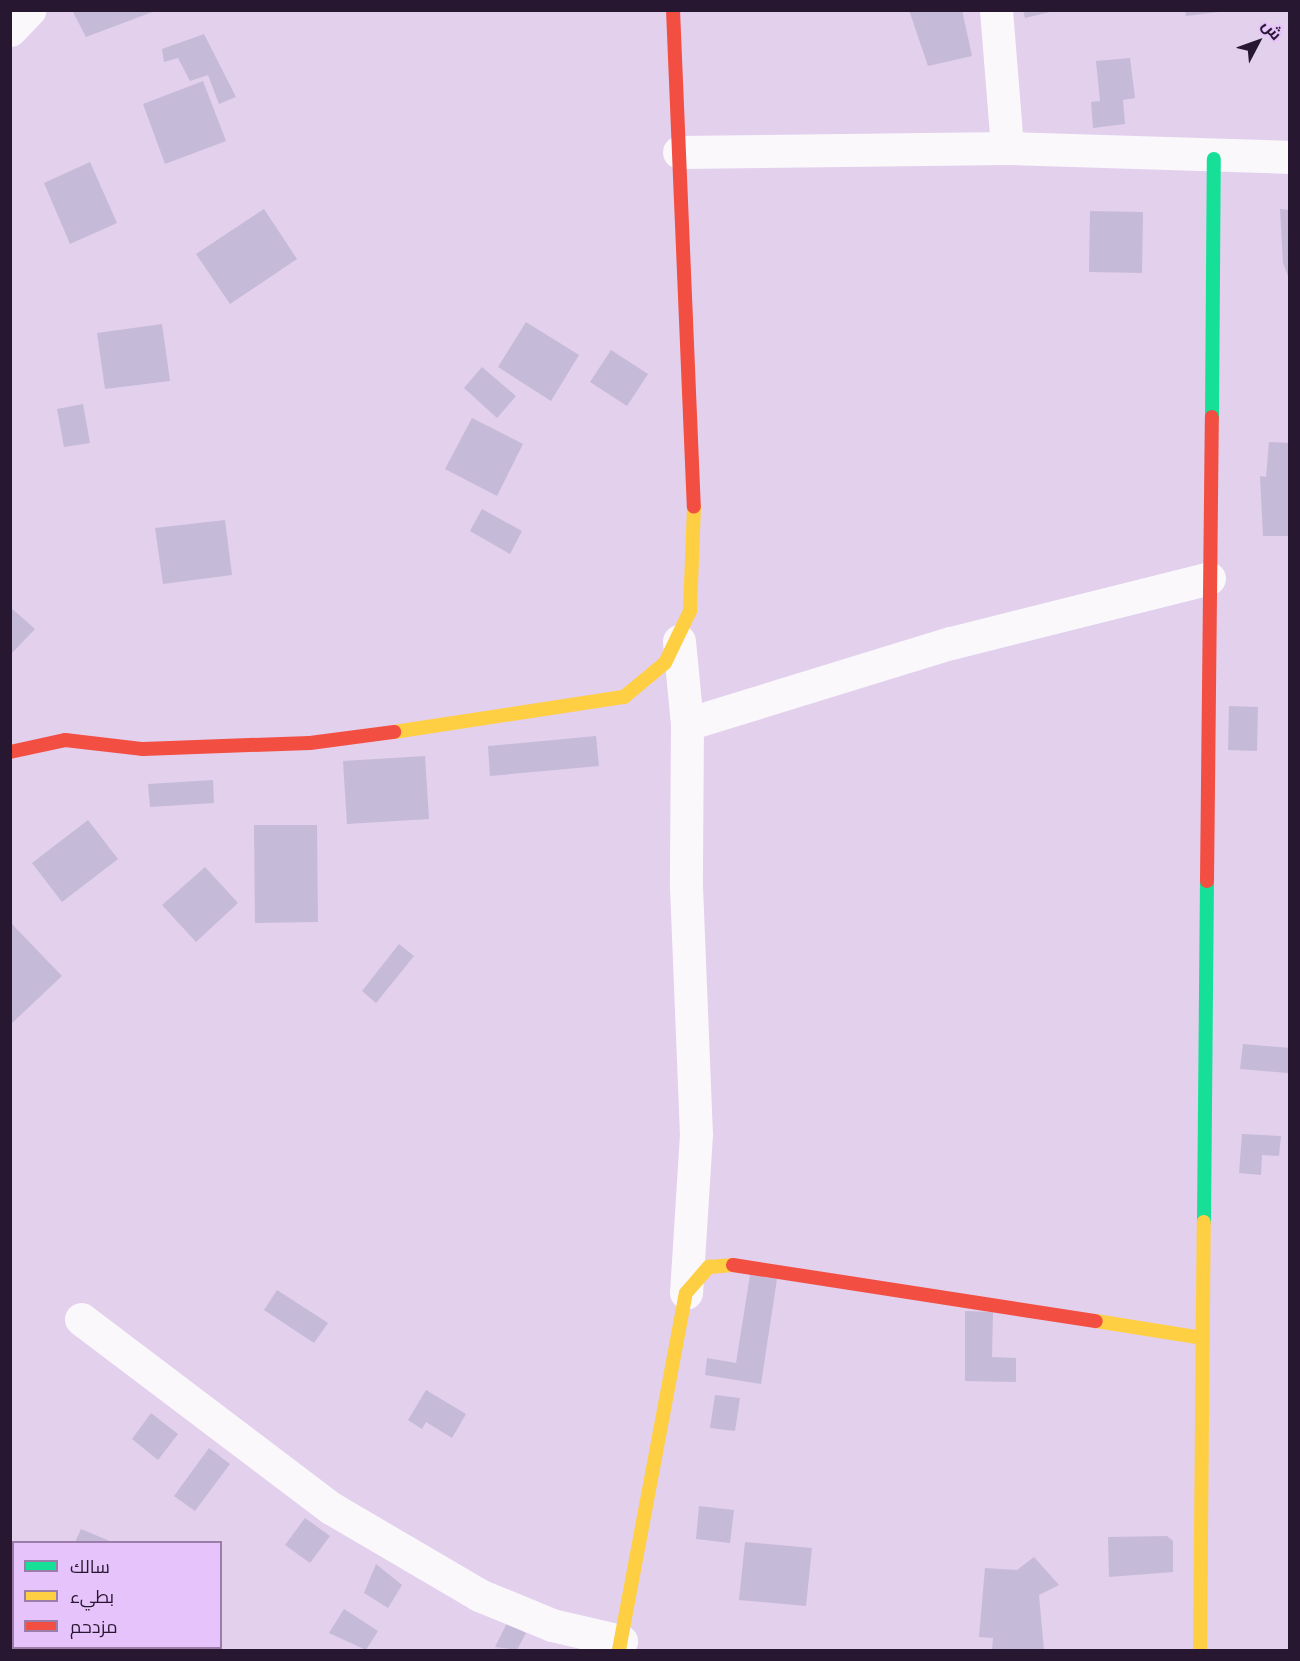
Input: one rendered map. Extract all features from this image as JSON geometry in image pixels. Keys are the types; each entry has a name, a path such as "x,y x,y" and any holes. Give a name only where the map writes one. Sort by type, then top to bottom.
{"street":[{"path":"10,30 29,10"},
{"path":"10,752 65,740 143,749 310,743 594,705 645,685 679,641 690,611 696,544 673,10"},
{"path":"996,10 1007,148"},
{"path":"679,152 1007,148 1214,159 1290,157"},
{"path":"1200,1650 1214,159"},
{"path":"687,724 951,644 1209,578"},
{"path":"81,1319 332,1508 479,1595 552,1625 620,1646 686,1293 696,1134 686,886 687,724 679,641"},
{"path":"686,1293 709,1267 742,1264 1202,1338"}],"building":[{"path":"72,10 155,10 155,11 86,37"},
{"path":"909,10 962,10 972,56 928,66"},
{"path":"1023,10 1054,10 1054,11 1025,18"},
{"path":"1185,10 1219,10 1219,12 1186,16"},
{"path":"204,34 236,97 219,104 208,75 190,81 178,58 164,62 162,49"},
{"path":"1130,58 1135,98 1123,100 1125,124 1093,128 1091,102 1100,101 1096,61"},
{"path":"203,81 226,141 165,164 143,104"},
{"path":"90,162 117,223 70,244 44,183"},
{"path":"264,209 297,259 230,304 196,254"},
{"path":"1280,209 1290,210 1290,281 1283,263"},
{"path":"1090,211 1143,212 1142,273 1089,272"},
{"path":"526,322 579,355 551,401 498,367"},
{"path":"162,324 170,381 105,389 97,333"},
{"path":"611,350 648,374 627,406 590,382"},
{"path":"482,367 516,396 497,418 464,388"},
{"path":"83,404 90,443 64,447 57,409"},
{"path":"472,418 523,444 497,496 445,469"},
{"path":"1269,442 1290,443 1290,536 1263,536 1260,476 1266,477"},
{"path":"482,509 522,531 510,554 470,531"},
{"path":"225,520 232,575 163,584 155,528"},
{"path":"10,607 35,629 10,655"},
{"path":"1229,706 1258,707 1257,751 1228,750"},
{"path":"596,736 599,766 490,776 488,746"},
{"path":"425,756 429,819 347,824 343,761"},
{"path":"213,780 214,803 150,807 148,784"},
{"path":"88,820 118,859 62,902 32,863"},
{"path":"254,825 317,825 318,922 255,923"},
{"path":"205,867 238,903 196,942 162,905"},
{"path":"10,922 62,976 10,1025"},
{"path":"399,944 414,956 376,1003 362,991"},
{"path":"1243,1044 1290,1048 1288,1073 1240,1069"},
{"path":"1242,1134 1281,1136 1279,1156 1262,1155 1261,1175 1239,1173"},
{"path":"750,1275 777,1279 761,1384 705,1375 707,1358 736,1363"},
{"path":"277,1290 328,1323 314,1343 264,1310"},
{"path":"965,1311 993,1312 992,1357 1016,1358 1016,1382 965,1381"},
{"path":"426,1390 466,1414 452,1438 426,1422 422,1429 408,1420"},
{"path":"715,1395 740,1398 735,1431 710,1428"},
{"path":"151,1413 178,1434 158,1460 132,1439"},
{"path":"209,1448 230,1464 195,1511 174,1496"},
{"path":"699,1506 734,1510 730,1543 696,1539"},
{"path":"305,1518 330,1536 310,1563 285,1545"},
{"path":"81,1529 110,1541 75,1541"},
{"path":"1167,1536 1173,1541 1173,1572 1109,1577 1108,1537"},
{"path":"745,1542 812,1548 806,1606 739,1600"},
{"path":"1034,1557 1059,1585 1039,1595 1044,1650 992,1650 993,1638 979,1637 985,1568 1017,1570"},
{"path":"376,1564 402,1585 388,1608 364,1593"},
{"path":"344,1609 378,1631 366,1650 329,1633"},
{"path":"507,1623 526,1633 517,1650 495,1647"},
{"path":"111,1649 167,1649 167,1650"}],"traffic: fast":[{"path":"1212,417 1214,159"},
{"path":"1204,1222 1207,881"}],"traffic: slow":[{"path":"394,732 624,697 665,663 690,611 694,507"},
{"path":"1200,1650 1204,1222"},
{"path":"619,1650 686,1293 709,1267 733,1265"},
{"path":"1096,1321 1202,1338"}],"traffic: jam":[{"path":"673,10 694,507"},
{"path":"1207,881 1212,417"},
{"path":"10,752 65,740 143,749 310,743 394,732"},
{"path":"733,1265 1096,1321"}]}
